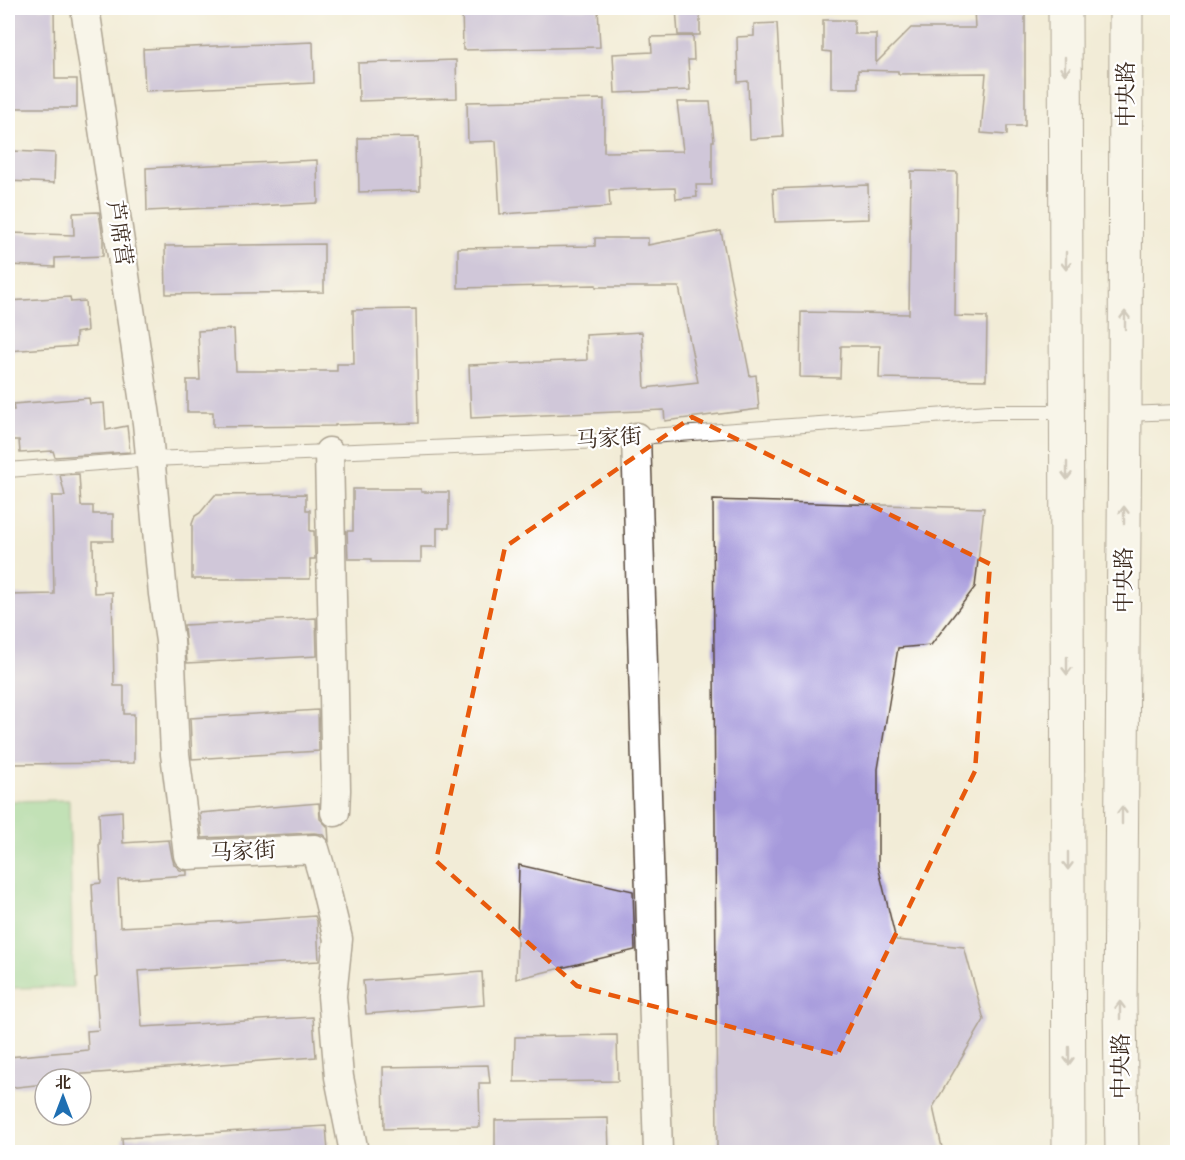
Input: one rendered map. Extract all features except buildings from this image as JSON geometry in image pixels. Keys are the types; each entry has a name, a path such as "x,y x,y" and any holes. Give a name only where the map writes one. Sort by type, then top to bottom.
{"main road":[{"path":"1065,8 1069,1152"},
{"name":"中央路","path":"1122,1152 1120,993 1126,8"}],"street":[{"name":"芦席营","path":"85,8 151,459"},
{"path":"636,437 658,1152"},
{"path":"329,452 335,812"},
{"name":"马家街","path":"151,459 163,594 170,641 175,754 188,855 315,849 338,939 332,996 339,1077 354,1152"}],"lane":[{"name":"马家街","path":"8,470 151,459 602,441 990,412 1066,412"},
{"path":"1125,414 1178,412"}],"highlighted area":[{"path":"692,417 990,564 975,771 837,1055 577,986 436,861 505,547"}],"green space":[{"path":"69,800 73,987 8,988 8,801"}]}
